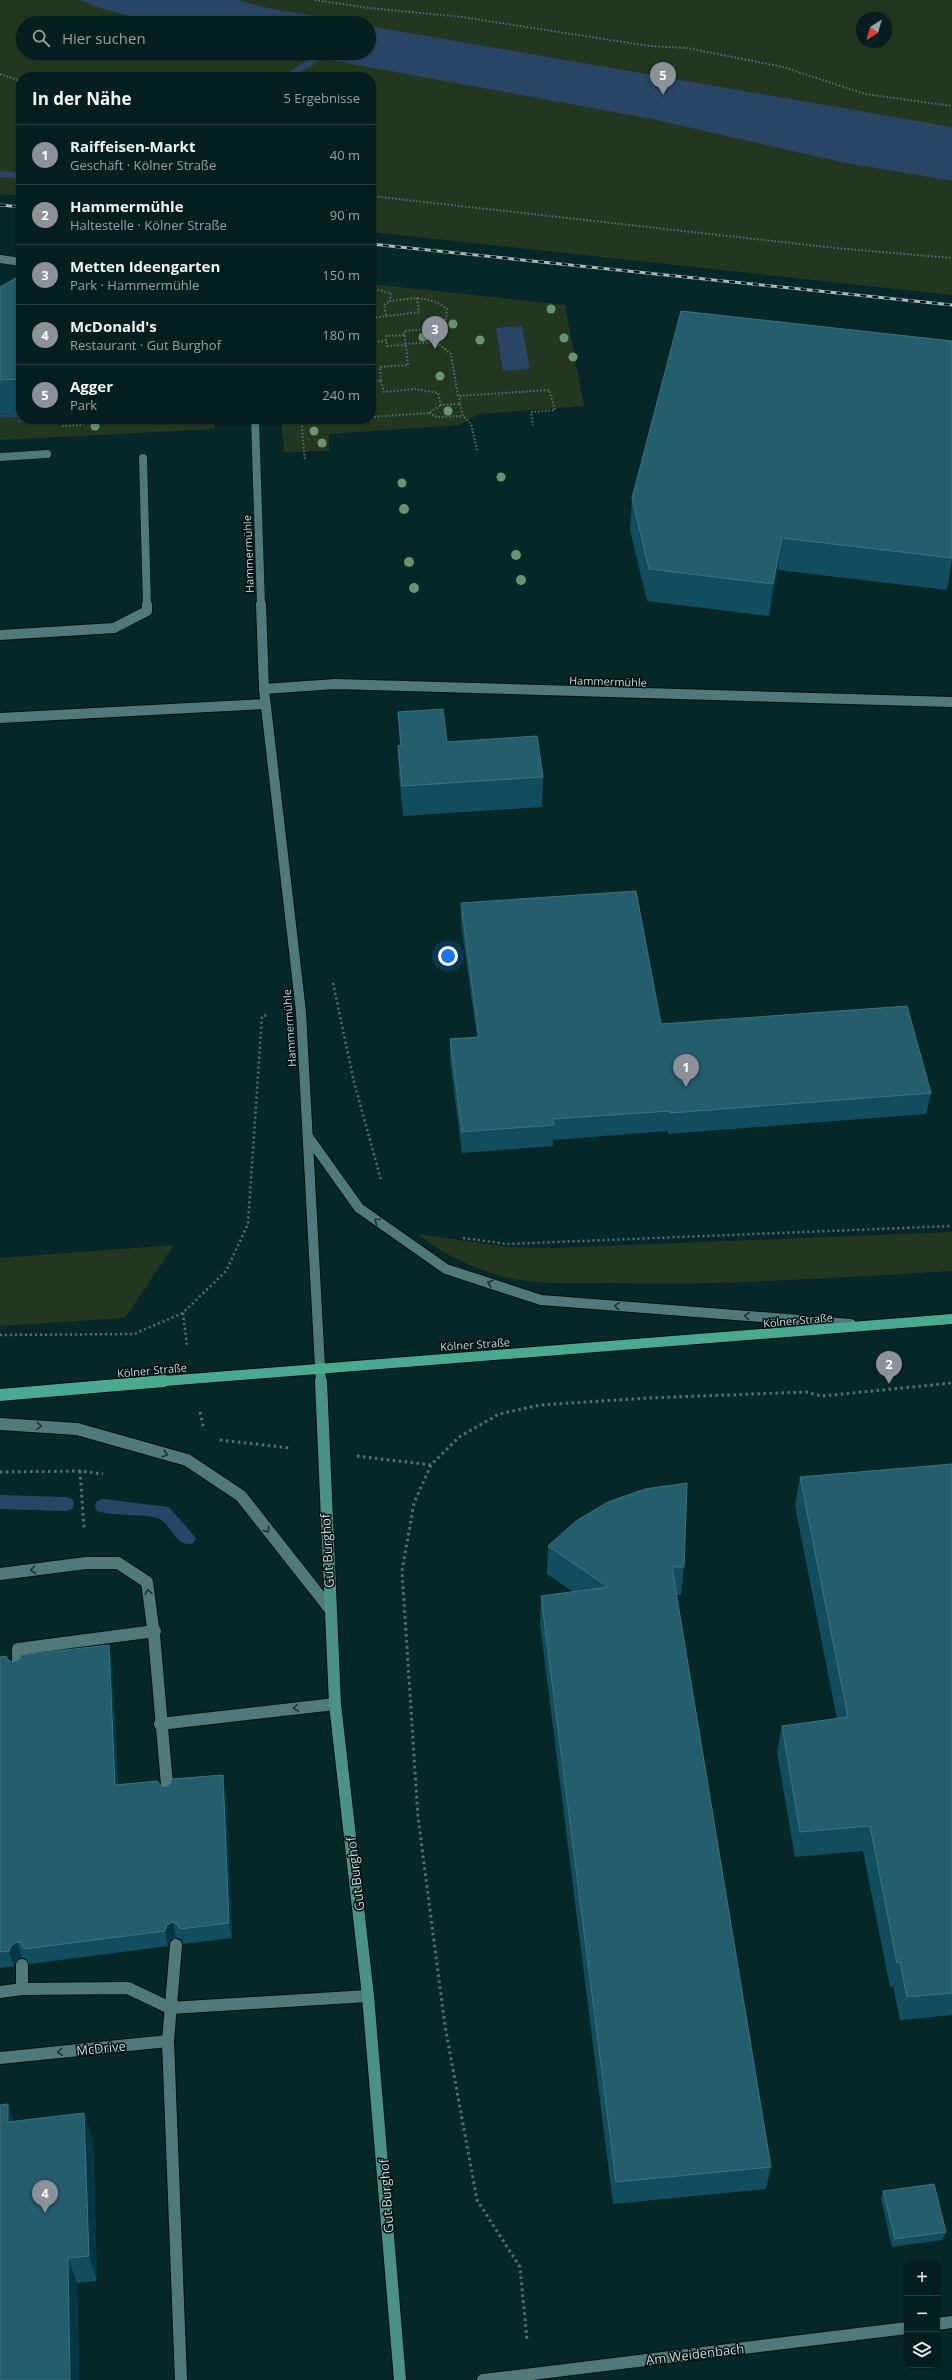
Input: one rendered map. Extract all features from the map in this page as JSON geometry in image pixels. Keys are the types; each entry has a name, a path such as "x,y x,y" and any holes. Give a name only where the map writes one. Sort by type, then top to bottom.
{"main road":[{"name":"Kölner Straße","path":"0,1395 320,1367 869,1326 952,1318"}],"street":[{"path":"0,259 16,261"},
{"name":"Hammermühle","path":"255,424 264,704 302,1012 320,1367"},
{"path":"0,457 47,454"},
{"path":"0,635 114,628 147,611 144,458"},
{"name":"Hammermühle","path":"264,689 335,684 952,702"},
{"path":"0,718 264,704"},
{"path":"308,1137 359,1208 446,1269 541,1300 869,1326"},
{"name":"Gut Burghof","path":"320,1367 322,1451 335,1704 368,1996 382,2145 400,2380"},
{"path":"0,1424 77,1429 187,1460 241,1496 330,1609"},
{"path":"0,1574 86,1563 118,1563 146,1582 155,1631 160,1724 168,1796"},
{"path":"18,1672 18,1649 155,1631"},
{"path":"160,1724 335,1704"},
{"path":"176,1945 168,2041 181,2380"},
{"path":"22,1965 22,1989"},
{"path":"0,1992 22,1989 128,1988 170,2008 368,1996"},
{"name":"McDrive","path":"0,2058 168,2041"},
{"path":"940,2324 952,2322"},
{"name":"Am Weidenbach","path":"483,2380 904,2328"}],"path":[{"path":"315,0 369,8 462,17 649,46 687,48 783,67 865,94 952,106"},
{"path":"0,74 16,79"},
{"path":"376,197 836,248 952,258"},
{"path":"376,289 391,293 392,297 390,301"},
{"path":"376,317 419,312 417,298"},
{"path":"386,315 384,305 390,301 417,298 430,299 440,303 447,309 446,319 428,329 404,331 408,365 380,367 381,381 384,392 415,389 427,393 438,393 441,405"},
{"path":"404,335 386,336 387,346 436,342 451,354 462,416 471,424 477,450"},
{"path":"376,342 386,341"},
{"path":"376,381 381,381"},
{"path":"458,396 549,390 555,410 531,412 533,425"},
{"path":"376,417 429,413 441,405 460,404"},
{"path":"429,413 437,417 462,416"},
{"path":"60,426 83,424"},
{"path":"301,424 305,460"},
{"path":"332,980 357,1100 372,1154 383,1185"},
{"path":"0,1335 134,1334 183,1313 226,1271 248,1224 262,1016"},
{"path":"460,1237 507,1244 952,1226"},
{"path":"531,2374 520,2267 477,2200 445,2026 418,1817 402,1571 414,1503 431,1465 459,1436 499,1414 540,1405 648,1398 806,1392 822,1396 952,1383"},
{"path":"187,1460 206,1439 322,1451 431,1465"},
{"path":"0,1472 80,1471 111,1474"},
{"path":"80,1471 86,1563"}],"green space":[{"path":"0,0 952,0 952,295 376,233 376,72 16,72 16,196 0,194"},
{"path":"376,285 565,305 584,406 479,414 459,425 329,434 329,451 284,452 281,424 376,424"},
{"path":"16,417 16,424 214,424 215,429 0,440 0,418"},
{"path":"952,1232 952,1271 784,1280 658,1284 551,1283 513,1279 488,1272 462,1262 428,1242 418,1234 508,1247 554,1248"},
{"path":"174,1245 125,1318 0,1326 0,1258"}],"water":[{"path":"80,0 238,0 267,8 313,16 130,16 103,9"},
{"path":"376,27 952,127 952,181 841,162 652,119 330,60 376,60"},
{"path":"522,326 530,369 503,371 496,328"},
{"path":"16,414 16,417 0,418 0,415"}],"building":[{"path":"16,278 16,379 0,380 0,287"},
{"path":"681,311 952,341 952,558 782,538 773,584 649,569 632,498"},
{"path":"443,709 447,742 537,736 543,777 402,786 398,746 401,745 398,712"},
{"path":"636,891 661,1024 907,1006 931,1093 670,1113 670,1111 553,1119 554,1125 462,1132 450,1039 479,1037 461,903"},
{"path":"952,1464 952,1993 907,1997 900,1962 897,1963 870,1826 800,1832 782,1726 848,1717 800,1477"},
{"path":"687,1483 684,1567 672,1567 771,2167 616,2182 541,1596 608,1587 548,1546 576,1521 608,1502 645,1489"},
{"path":"109,1645 115,1785 157,1781 161,1786 166,1787 171,1783 172,1779 223,1775 229,1923 180,1929 177,1924 173,1922 167,1925 165,1931 24,1949 21,1943 17,1942 11,1946 9,1951 0,1952 0,1657 6,1656 9,1661 14,1662 20,1659 21,1655"},
{"path":"8,2104 8,2122 84,2113 89,2256 68,2258 70,2380 0,2380 0,2105"},
{"path":"934,2184 946,2232 895,2239 883,2191"}],"waterway":[{"path":"295,72 314,60"},
{"path":"0,174 16,176"},
{"path":"0,1502 66,1504"},
{"path":"103,1506 163,1512 188,1538"}],"railway":[{"path":"0,205 16,207"},
{"path":"376,245 952,305"}],"place":[{"name":"Agger","path":"663,95"},
{"name":"Metten Ideengarten","path":"435,349"},
{"name":"Raiffeisen-Markt","path":"686,1087"},
{"name":"Hammermühle","path":"889,1384"},
{"name":"McDonald's","path":"45,2213"}]}
